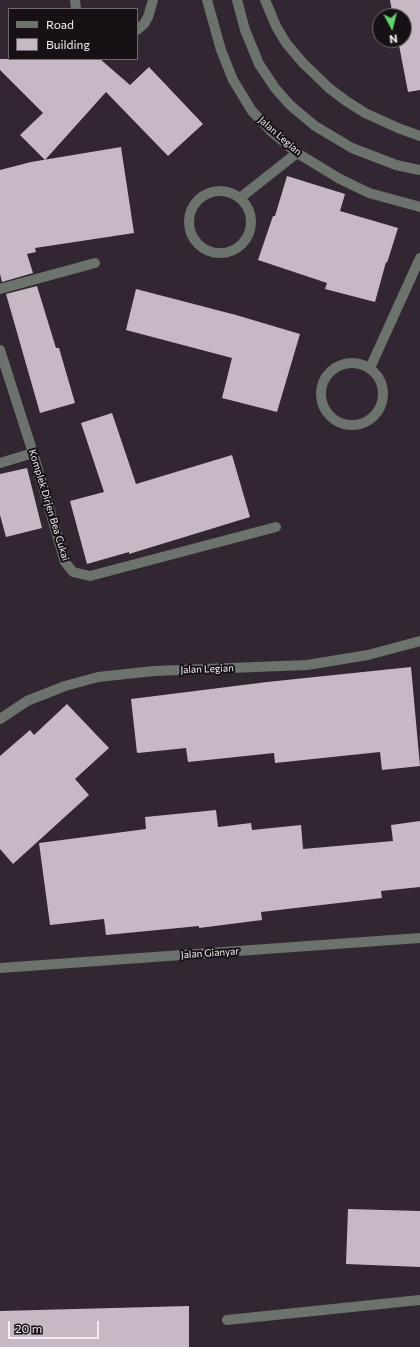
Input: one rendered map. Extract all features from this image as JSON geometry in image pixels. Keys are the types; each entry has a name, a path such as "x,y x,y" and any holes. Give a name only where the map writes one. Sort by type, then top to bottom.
{"street":[{"path":"138,29 148,18 153,0"},
{"name":"Jalan Legian","path":"206,0 221,50 233,80 252,111 272,132 297,153 340,179 368,193 420,207"},
{"path":"237,0 245,30 259,64 275,88 290,105 315,126 352,148 396,165 420,170"},
{"path":"265,0 276,26 286,43 303,63 329,88 365,113 420,136"},
{"path":"240,198 297,153"},
{"path":"220,192 234,194 240,198 249,210 251,223 250,230 243,242 238,247 225,252 217,252 204,248 194,237 190,224 192,210 195,204 206,195 220,192"},
{"path":"370,368 420,258"},
{"path":"0,289 95,263"},
{"name":"Komplek Dirjen Bea Cukai","path":"0,350 33,453 65,562 73,572 90,576 276,527"},
{"path":"350,363 364,365 370,368 376,373 383,386 383,400 378,414 366,423 359,425 352,426 338,422 327,413 321,399 321,392 325,378 335,368 350,363"},
{"path":"0,463 33,453"},
{"name":"Jalan Legian","path":"0,719 27,701 65,686 98,677 154,671 307,664 368,655 420,641"},
{"name":"Jalan Gianyar","path":"0,968 420,938"},
{"path":"227,1320 420,1300"}],"building":[{"path":"390,0 420,0 420,90 408,92 400,48 412,48 412,8 392,8"},
{"path":"0,59 101,60 130,85 149,67 203,124 168,156 106,92 45,160 20,135 43,113 0,70"},
{"path":"121,147 134,233 35,248 36,252 27,254 33,273 2,282 0,274 0,170 31,162"},
{"path":"287,176 345,194 340,211 398,228 387,263 386,262 375,302 325,289 327,283 258,260 273,216 275,216"},
{"path":"37,286 56,348 59,348 75,403 40,413 6,294"},
{"path":"136,289 236,315 300,334 277,412 222,398 232,358 126,330"},
{"path":"112,413 136,484 232,455 250,517 129,554 129,552 87,564 70,501 104,492 81,423"},
{"path":"27,468 42,528 6,537 0,515 0,474"},
{"path":"411,667 420,766 382,770 380,752 275,763 274,753 188,762 186,748 137,753 131,699 267,682"},
{"path":"67,704 109,748 75,779 89,795 13,864 0,849 0,756 30,730 34,735"},
{"path":"216,810 218,827 251,823 252,830 301,825 303,849 393,841 391,825 420,821 420,887 381,891 382,898 261,912 262,920 199,928 199,926 106,935 104,919 50,925 39,843 146,829 145,817"},
{"path":"348,1209 420,1211 420,1267 346,1264"},
{"path":"189,1306 189,1347 0,1347 0,1311"}]}
